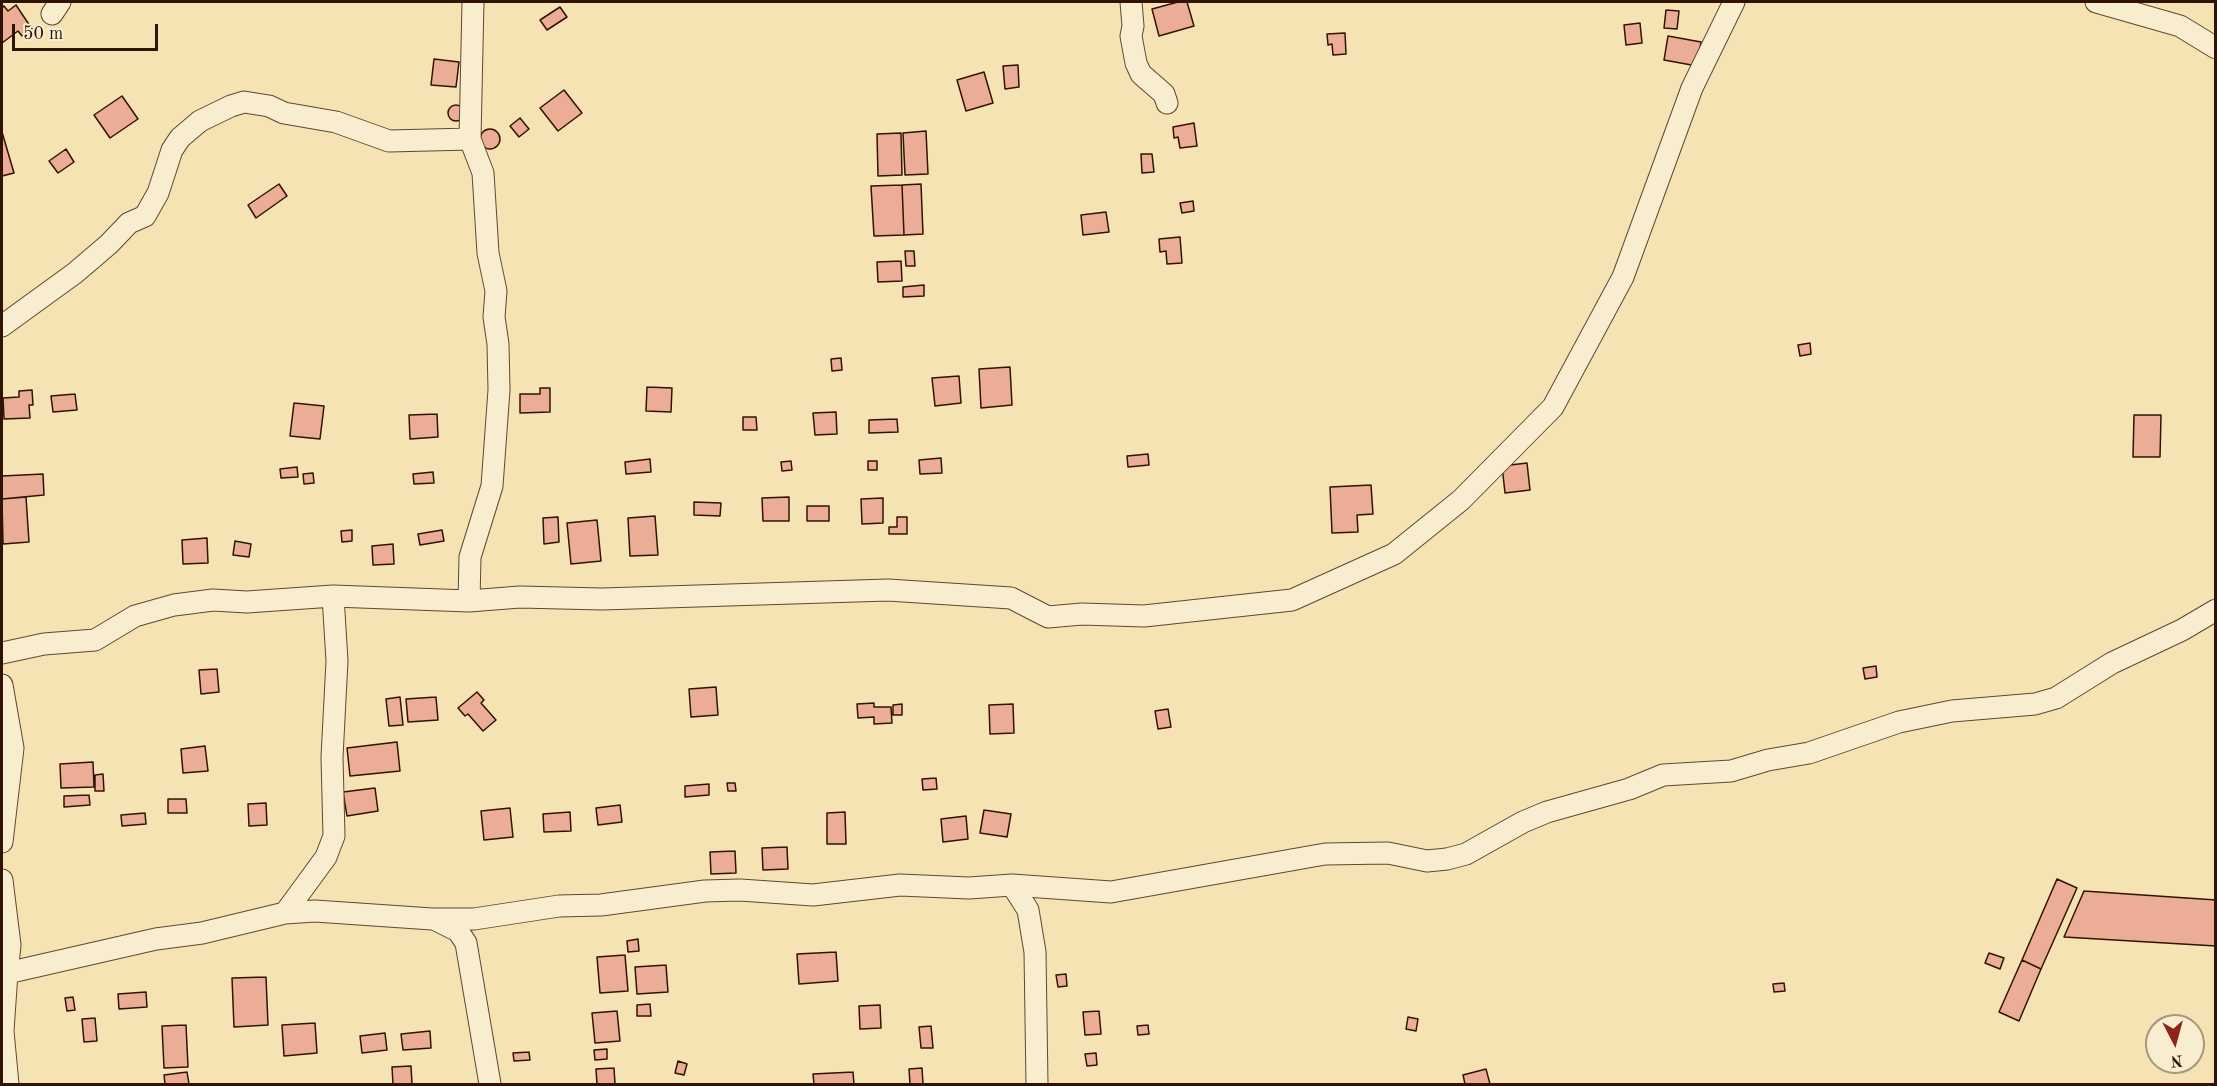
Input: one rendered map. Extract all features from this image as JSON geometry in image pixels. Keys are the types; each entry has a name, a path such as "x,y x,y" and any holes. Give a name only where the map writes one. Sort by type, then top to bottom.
{"street":[{"path":"470,601 470,557 492,486 499,390 498,344 494,317 496,291 488,253 483,173 471,139 473,2"},
{"path":"1131,2 1133,26 1131,36 1136,63 1142,74 1164,94 1167,103"},
{"path":"2,653 44,644 95,640 135,616 174,604 213,600 247,602 333,596 470,601 888,590 1011,598 1048,617 1144,616 1292,600 1394,554 1461,500 1553,407 1623,277 1692,88 1734,2"},
{"path":"2096,2 2180,26 2216,48"},
{"path":"2,326 75,273 109,244 129,223 145,216 158,193 172,150 180,138 194,125 231,106 244,102 269,105 284,113 336,122 389,141 471,139"},
{"path":"285,913 326,857 334,836 332,757 337,661 333,596"},
{"path":"6,973 156,939 202,933 285,913 315,911 432,919 474,919 559,906 601,905 705,891 740,890 813,895 900,885 969,888 1012,885 1117,891 1179,878 1325,854 1388,853 1427,861 1447,859 1466,854 1523,822 1547,812 1629,789 1663,775 1731,771 1768,760 1809,753 1899,722 1952,711 2035,704 2056,698 2112,663 2182,630 2216,610"},
{"path":"2,685 13,747 2,842"},
{"path":"2,880 10,945 3,1031 8,1084"},
{"path":"1012,885 1028,910 1035,952 1036,1084"},
{"path":"432,919 458,931 466,943 490,1084"}],"building":[{"path":"1187,2 1194,26 1159,36 1152,9"},
{"path":"16,5 32,29 22,36 18,31 2,43 2,7 4,6 8,11"},
{"path":"560,7 567,17 547,30 540,20"},
{"path":"1666,10 1679,11 1677,29 1664,28"},
{"path":"1640,23 1642,43 1626,45 1624,25"},
{"path":"1345,33 1346,54 1333,55 1332,44 1328,45 1327,34"},
{"path":"1668,36 1701,42 1697,66 1664,60"},
{"path":"434,59 459,62 456,87 431,85"},
{"path":"1018,65 1019,87 1005,89 1003,66"},
{"path":"984,72 993,103 966,111 957,80"},
{"path":"564,90 582,113 558,131 540,108"},
{"path":"122,96 138,119 110,138 94,115"},
{"path":"453,105 459,105 464,113 462,119 453,121 448,116 448,110"},
{"path":"520,118 529,129 519,137 510,126"},
{"path":"1194,123 1197,146 1180,148 1178,137 1174,138 1173,127"},
{"path":"490,129 497,132 500,139 497,146 490,149 483,146 480,139 483,132"},
{"path":"926,131 928,174 905,175 903,133"},
{"path":"2,132 14,173 2,176"},
{"path":"901,133 902,175 878,176 877,134"},
{"path":"66,149 74,162 58,173 49,161"},
{"path":"1141,154 1152,154 1154,172 1142,173"},
{"path":"279,184 287,196 256,218 248,205"},
{"path":"921,184 923,234 904,235 902,185"},
{"path":"902,185 904,235 874,236 871,186"},
{"path":"1193,201 1194,211 1182,213 1180,203"},
{"path":"1106,212 1109,232 1083,235 1081,215"},
{"path":"1180,237 1182,263 1167,264 1166,251 1160,252 1159,239"},
{"path":"905,251 914,251 915,266 906,266"},
{"path":"901,261 902,281 878,282 877,262"},
{"path":"924,285 924,296 903,297 903,287"},
{"path":"1810,343 1811,354 1800,356 1798,345"},
{"path":"841,358 842,370 832,371 831,359"},
{"path":"1010,367 1012,405 981,408 979,369"},
{"path":"959,376 961,403 935,406 932,378"},
{"path":"647,387 672,388 671,412 646,411"},
{"path":"540,388 550,388 550,412 520,413 520,394 540,394"},
{"path":"32,390 33,405 29,405 30,418 4,419 3,398 19,397 19,391"},
{"path":"75,394 77,410 53,412 51,396"},
{"path":"294,403 324,406 320,439 290,436"},
{"path":"836,412 837,434 815,435 813,413"},
{"path":"437,414 438,437 410,439 409,415"},
{"path":"2134,415 2161,415 2160,457 2133,457"},
{"path":"743,417 756,417 757,430 743,430"},
{"path":"897,419 898,432 869,433 869,420"},
{"path":"1148,454 1149,465 1128,467 1127,456"},
{"path":"941,458 942,473 920,474 919,460"},
{"path":"650,459 651,472 626,474 625,462"},
{"path":"791,461 792,470 782,471 781,462"},
{"path":"868,461 877,461 877,470 868,470"},
{"path":"1527,463 1530,490 1505,493 1502,466"},
{"path":"297,467 298,477 281,478 280,469"},
{"path":"433,472 434,483 414,484 413,474"},
{"path":"313,473 314,483 304,484 303,474"},
{"path":"43,474 44,495 2,499 2,476"},
{"path":"1371,485 1373,514 1357,515 1358,532 1332,533 1330,487"},
{"path":"26,497 29,542 3,544 2,499"},
{"path":"789,497 789,521 763,521 762,498"},
{"path":"883,498 883,523 862,524 861,499"},
{"path":"694,502 721,503 720,516 694,515"},
{"path":"807,506 829,506 829,521 807,521"},
{"path":"655,516 658,555 630,556 628,518"},
{"path":"558,517 559,542 544,544 543,518"},
{"path":"897,517 907,517 907,534 889,534 889,527 897,527"},
{"path":"597,520 601,561 571,564 567,523"},
{"path":"352,530 352,541 342,542 341,531"},
{"path":"442,530 444,541 420,545 418,534"},
{"path":"207,538 208,563 183,564 182,540"},
{"path":"235,541 251,544 249,557 233,555"},
{"path":"393,544 394,564 373,565 372,546"},
{"path":"1876,666 1877,677 1865,679 1863,668"},
{"path":"217,669 219,692 201,694 199,670"},
{"path":"716,687 718,715 691,717 689,689"},
{"path":"477,692 484,700 481,703 496,720 483,731 468,714 465,716 458,708"},
{"path":"400,697 403,725 389,726 386,699"},
{"path":"436,697 438,720 408,722 406,699"},
{"path":"874,703 874,707 891,707 892,723 874,724 874,717 858,718 857,704"},
{"path":"902,704 902,715 893,715 893,705"},
{"path":"1013,704 1014,733 990,734 989,705"},
{"path":"1168,709 1171,727 1158,729 1155,711"},
{"path":"397,742 400,771 350,776 347,748"},
{"path":"205,746 208,771 183,773 181,749"},
{"path":"93,762 94,787 61,788 60,764"},
{"path":"103,774 104,791 95,791 95,775"},
{"path":"936,778 937,789 923,790 922,779"},
{"path":"727,783 735,783 736,791 728,791"},
{"path":"709,784 709,795 685,797 685,786"},
{"path":"375,788 378,811 347,816 343,792"},
{"path":"89,795 90,805 64,807 64,796"},
{"path":"168,799 186,799 187,813 168,813"},
{"path":"266,803 267,825 249,826 248,804"},
{"path":"620,805 622,822 598,825 596,808"},
{"path":"510,808 513,837 484,840 481,811"},
{"path":"984,810 1011,814 1007,837 980,833"},
{"path":"570,812 571,831 544,832 543,814"},
{"path":"845,812 846,844 827,844 827,813"},
{"path":"145,813 146,824 122,826 121,815"},
{"path":"966,816 968,839 943,842 941,819"},
{"path":"787,847 788,869 763,870 762,848"},
{"path":"735,851 736,873 711,874 710,852"},
{"path":"2057,879 2077,888 2041,969 2022,960"},
{"path":"2084,891 2216,900 2216,946 2064,937"},
{"path":"638,939 639,951 628,952 627,941"},
{"path":"836,952 838,981 799,984 797,954"},
{"path":"1989,953 2004,958 2000,969 1985,963"},
{"path":"625,955 628,991 600,993 597,957"},
{"path":"2022,960 2041,969 2019,1021 1999,1012"},
{"path":"666,965 668,992 637,994 635,967"},
{"path":"1066,974 1067,986 1058,987 1056,975"},
{"path":"266,977 268,1025 234,1027 232,978"},
{"path":"1784,983 1785,991 1774,992 1773,984"},
{"path":"146,992 147,1007 119,1009 118,994"},
{"path":"73,997 75,1010 67,1011 65,998"},
{"path":"650,1004 651,1016 637,1016 637,1005"},
{"path":"880,1005 881,1028 860,1029 859,1006"},
{"path":"617,1011 620,1041 595,1043 592,1013"},
{"path":"1099,1011 1101,1034 1085,1035 1083,1012"},
{"path":"1408,1017 1418,1019 1416,1031 1406,1029"},
{"path":"95,1018 97,1041 84,1042 82,1019"},
{"path":"315,1023 317,1053 284,1056 282,1025"},
{"path":"186,1025 188,1067 164,1068 162,1026"},
{"path":"1148,1025 1149,1034 1138,1035 1137,1026"},
{"path":"931,1026 933,1048 921,1048 919,1027"},
{"path":"430,1031 431,1048 403,1050 401,1034"},
{"path":"385,1033 387,1050 362,1053 360,1036"},
{"path":"607,1049 607,1059 595,1060 594,1050"},
{"path":"529,1052 530,1060 514,1061 513,1053"},
{"path":"1096,1053 1097,1065 1087,1066 1085,1054"},
{"path":"678,1061 687,1064 684,1075 675,1073"},
{"path":"411,1066 412,1084 393,1084 392,1067"},
{"path":"614,1068 615,1084 597,1084 596,1069"},
{"path":"922,1068 923,1084 910,1084 909,1069"},
{"path":"1486,1069 1490,1084 1465,1084 1463,1075"},
{"path":"187,1072 189,1084 165,1084 164,1075"},
{"path":"853,1072 854,1084 814,1084 813,1074"}]}
